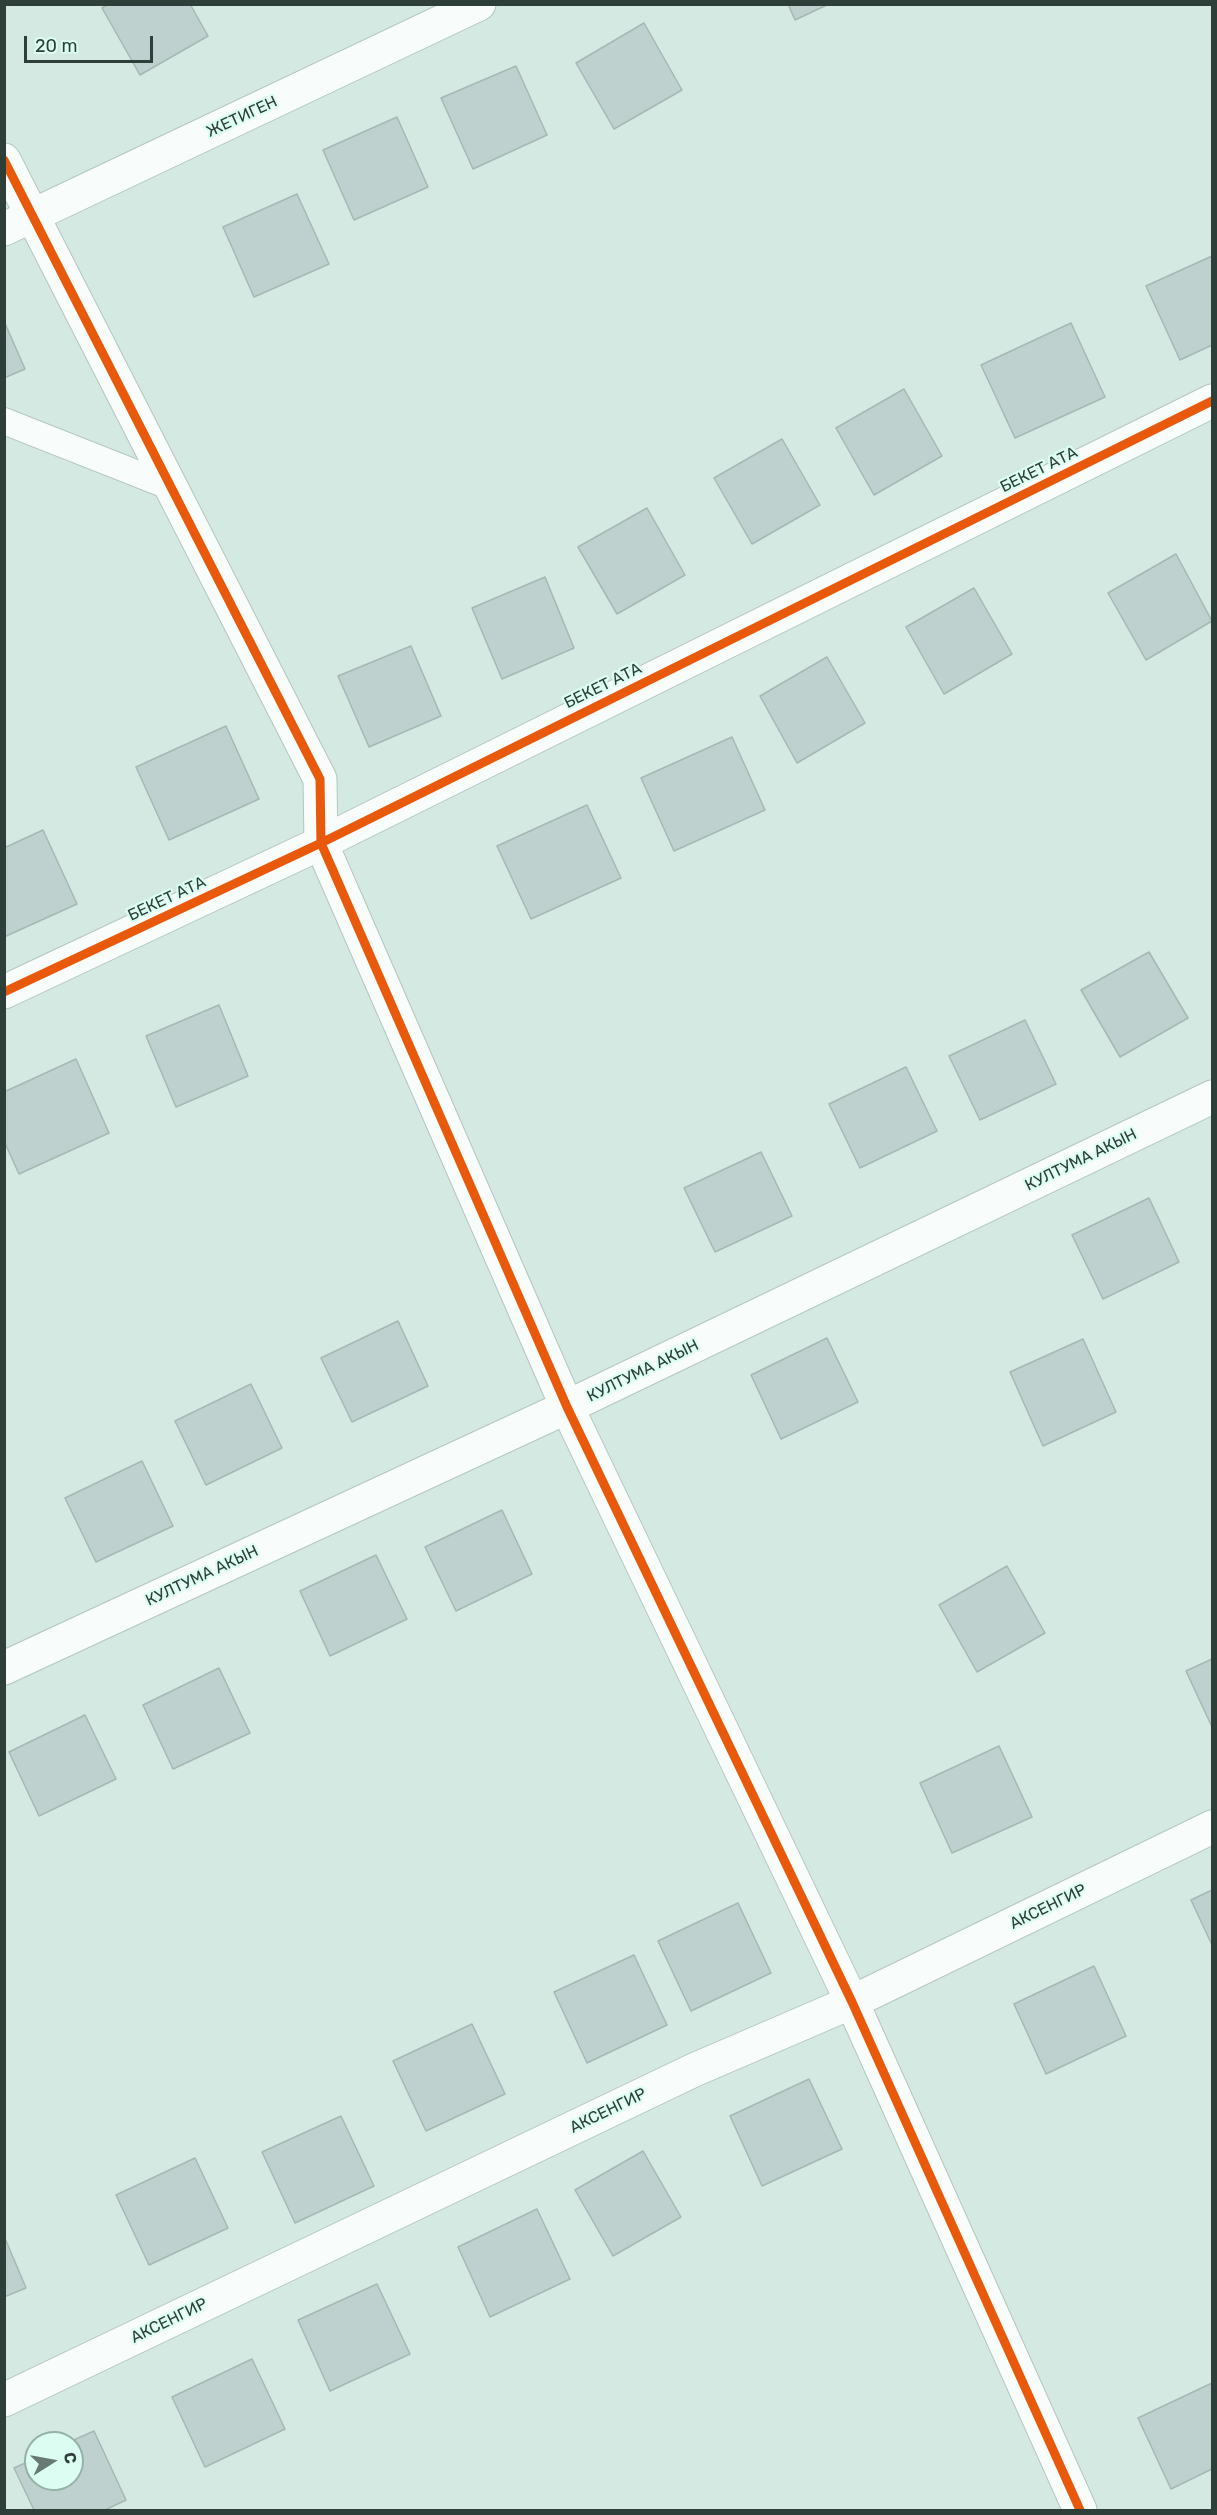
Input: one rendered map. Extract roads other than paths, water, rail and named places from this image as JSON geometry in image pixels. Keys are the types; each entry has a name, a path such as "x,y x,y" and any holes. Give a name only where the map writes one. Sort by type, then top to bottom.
{"street":[{"name":"ЖЕТИГЕН","path":"19,222 479,4"},
{"path":"4,160 19,222 171,487 320,779 321,843 567,1407 852,2002 1080,2511"},
{"name":"БЕКЕТ АТА","path":"4,992 321,843 1212,401"},
{"name":"КУЛТУМА АКЫН","path":"4,1668 567,1407 1212,1097"},
{"name":"АКСЕНГИР","path":"4,2400 694,2070 852,2002 1212,1827"}],"lane":[{"path":"4,421 171,487"}]}
